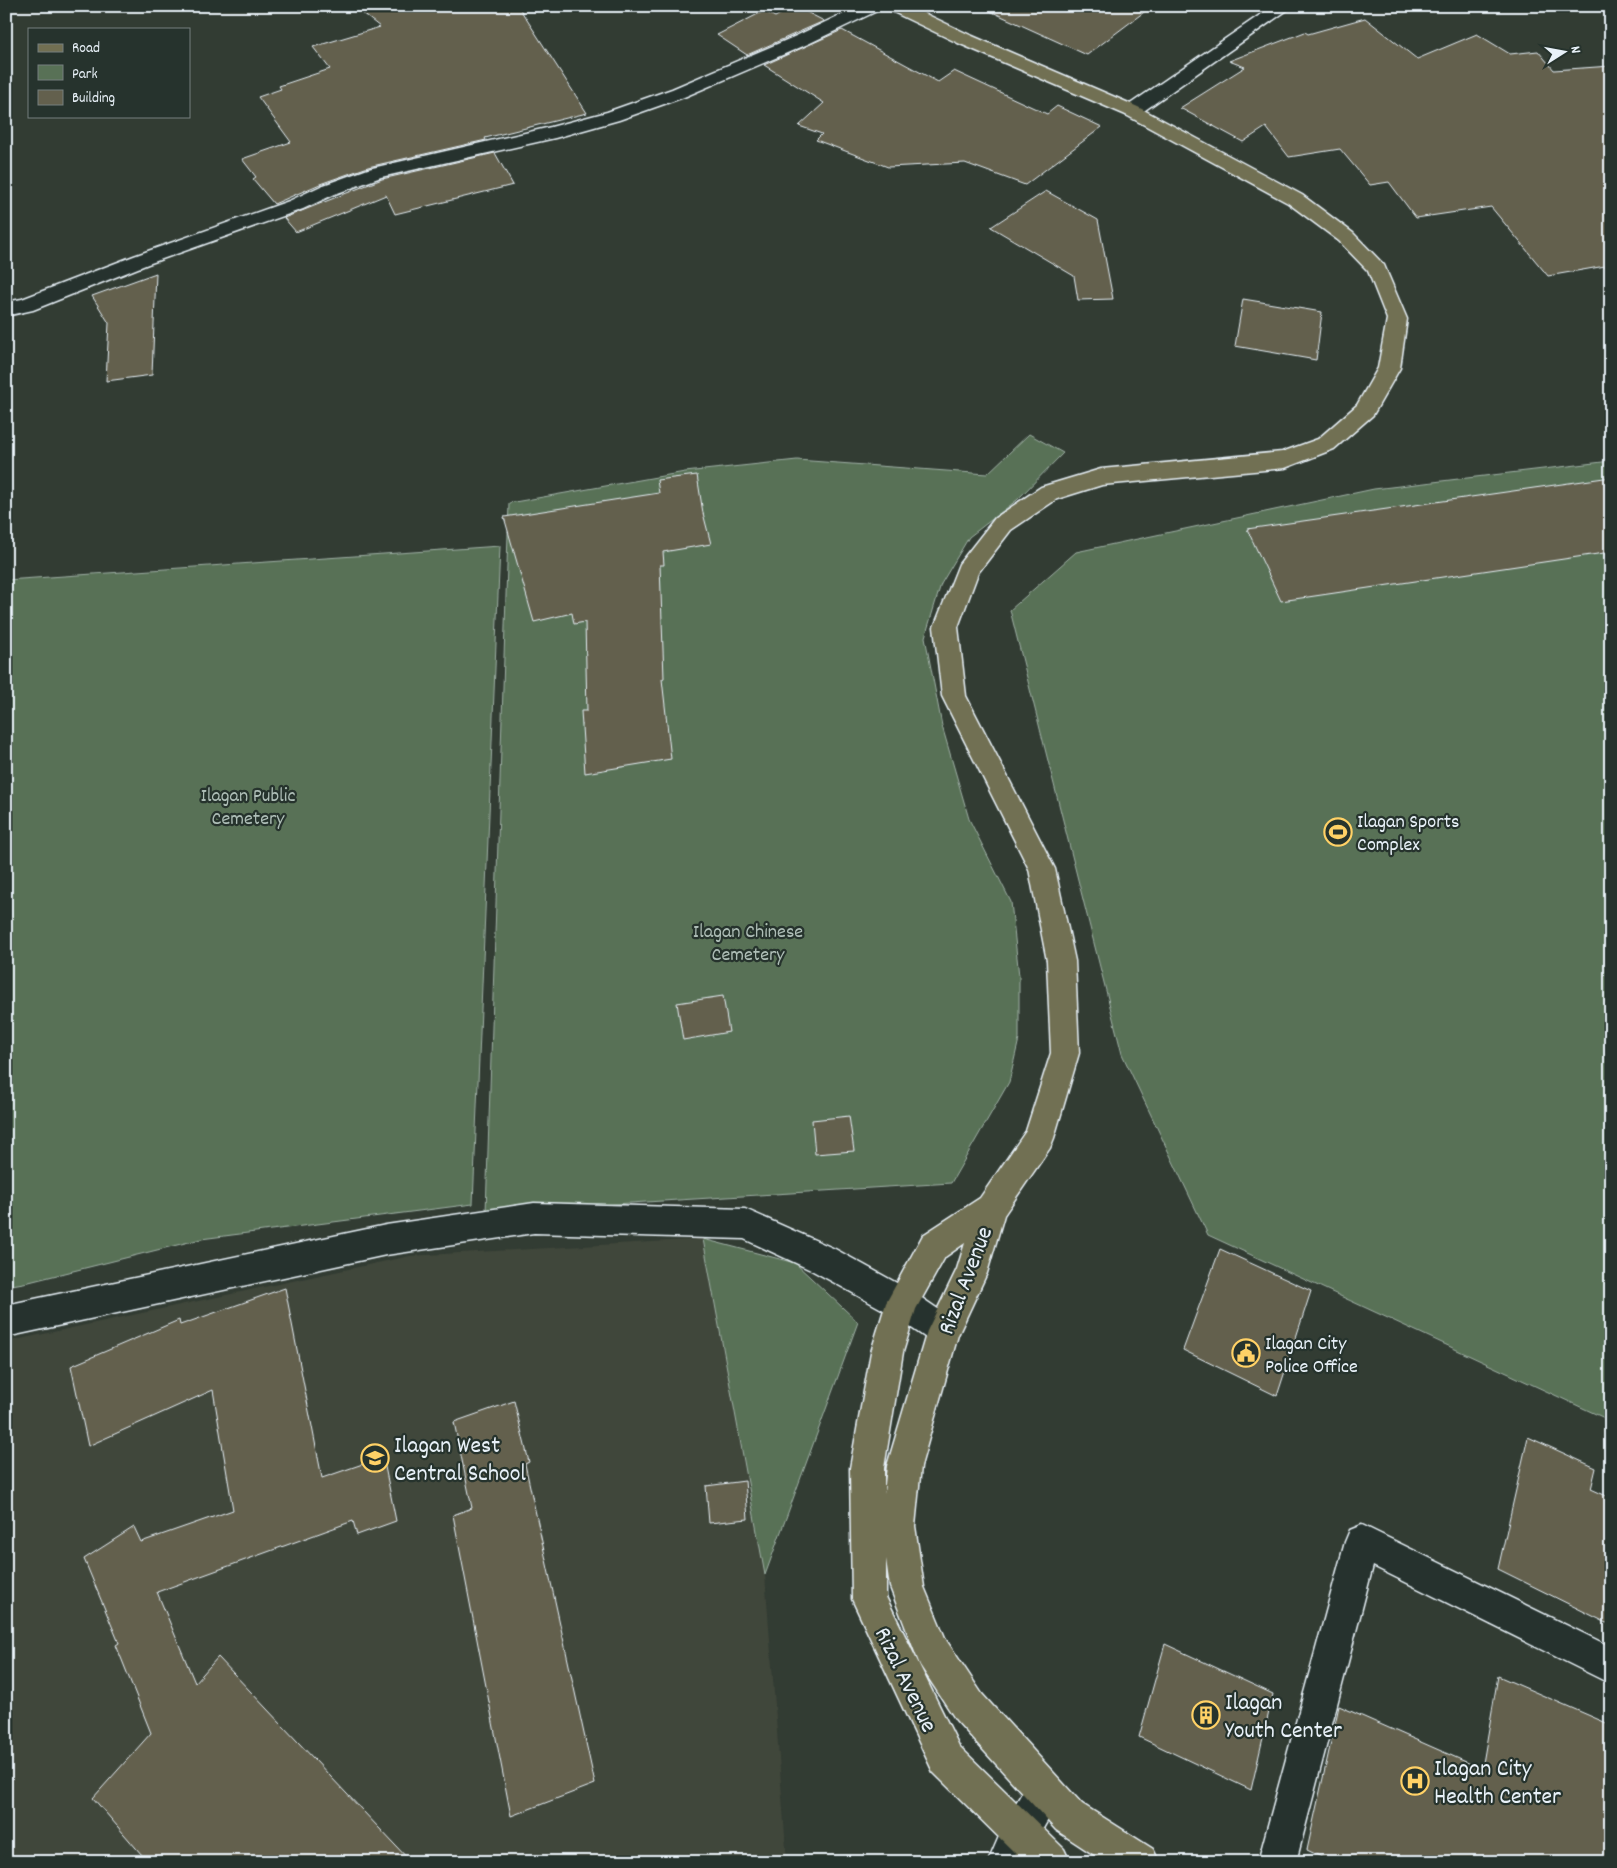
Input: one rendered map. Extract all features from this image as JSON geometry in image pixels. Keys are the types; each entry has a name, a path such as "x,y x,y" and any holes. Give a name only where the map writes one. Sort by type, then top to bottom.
{"main road":[{"path":"895,6 1132,111 1295,199 1346,237 1377,269 1397,319 1389,368 1365,410 1326,444 1285,460 1101,477 1049,493 1003,524 967,570 946,627 954,696 1042,869 1061,960 1065,1053 1039,1138 991,1208"},
{"name":"Rizal Avenue","path":"991,1208 934,1246 902,1303 887,1352 867,1468 869,1599 946,1759 1013,1846 1051,1862"},
{"name":"Rizal Avenue","path":"991,1208 971,1273 943,1331 904,1466 898,1526 908,1586 933,1652 968,1707 1069,1817 1140,1862"}],"street":[{"path":"6,310 26,305 141,260 296,205 328,190 375,173 555,132 612,116 678,93 802,40 873,6"},
{"path":"1132,111 1285,6"},
{"path":"6,1321 386,1240 534,1218 745,1224 824,1260 902,1303 943,1331"},
{"path":"1277,1862 1362,1542 1611,1666"},
{"path":"1013,1846 1044,1791"}],"shaded area":[{"name":"Ilagan West Central School","path":"703,1239 765,1575 787,1862 6,1862 6,1342 410,1256"}],"green space":[{"name":"Ilagan Chinese Cemetery","path":"1029,434 1063,453 1017,500 969,537 941,584 925,637 942,726 969,819 1011,902 1019,976 1019,1039 1009,1082 951,1183 486,1212 509,503 685,472 797,460 987,474"},
{"name":"Ilagan Sports Complex","path":"1611,461 1611,1421 1208,1235 1122,1054 1010,610 1076,552 1374,489"},
{"name":"Ilagan Public Cemetery","path":"500,546 473,1204 201,1239 29,1282 6,1286 6,580"},
{"path":"703,1239 795,1263 858,1322 765,1575"}],"building":[{"path":"353,6 518,6 587,113 485,138 486,140 368,167 320,184 274,204 253,179 256,177 242,159 291,142 258,97 281,89 279,86 330,69 313,47 380,27"},
{"path":"795,6 824,21 747,55 717,35 764,11 775,17"},
{"path":"979,6 1152,6 1087,55"},
{"path":"1365,18 1417,59 1477,34 1510,54 1538,51 1554,70 1611,66 1611,265 1548,276 1491,207 1416,218 1389,182 1370,185 1340,149 1289,157 1266,127 1243,142 1180,108 1245,67 1229,61 1305,32 1308,34"},
{"path":"842,30 938,82 954,71 1047,114 1057,106 1102,127 1025,185 965,163 888,167 816,140 822,134 799,126 824,103 764,65"},
{"path":"495,153 513,185 395,214 386,195 296,232 284,218 382,179"},
{"path":"1046,191 1098,220 1113,299 1078,300 1074,276 991,227"},
{"path":"156,273 152,375 106,381 109,323 92,296"},
{"path":"1243,299 1322,312 1316,360 1235,346"},
{"path":"697,475 703,513 711,544 663,552 664,565 660,565 664,678 662,679 671,759 585,773 581,711 587,711 585,622 574,624 572,613 534,622 504,517 659,493 657,480"},
{"path":"1611,477 1611,552 1281,601 1247,529"},
{"path":"723,996 729,1032 683,1040 677,1003"},
{"path":"849,1116 854,1151 815,1154 812,1120"},
{"path":"1220,1249 1311,1291 1277,1396 1183,1350"},
{"path":"285,1288 322,1478 383,1457 396,1521 357,1535 353,1521 157,1592 195,1683 218,1657 411,1862 148,1862 93,1798 151,1733 116,1645 119,1643 84,1559 134,1527 141,1542 233,1510 213,1390 88,1446 71,1366 179,1320 180,1325"},
{"path":"514,1401 529,1462 525,1464 595,1784 511,1816 453,1515 472,1508 454,1422"},
{"path":"1528,1437 1596,1468 1591,1489 1611,1498 1611,1625 1498,1569"},
{"path":"745,1481 748,1519 709,1523 706,1486"},
{"name":"Ilagan Youth Center","path":"1165,1644 1273,1694 1251,1790 1139,1737"},
{"name":"Ilagan City Health Center","path":"1498,1676 1611,1725 1611,1862 1332,1862 1307,1850 1339,1706 1482,1769"}],"place":[{"name":"Ilagan Sports Complex","path":"1338,832"},
{"name":"Ilagan City Police Office","path":"1246,1353"},
{"name":"Ilagan West Central School","path":"375,1458"},
{"name":"Ilagan Youth Center","path":"1206,1715"},
{"name":"Ilagan City Health Center","path":"1415,1781"}]}
